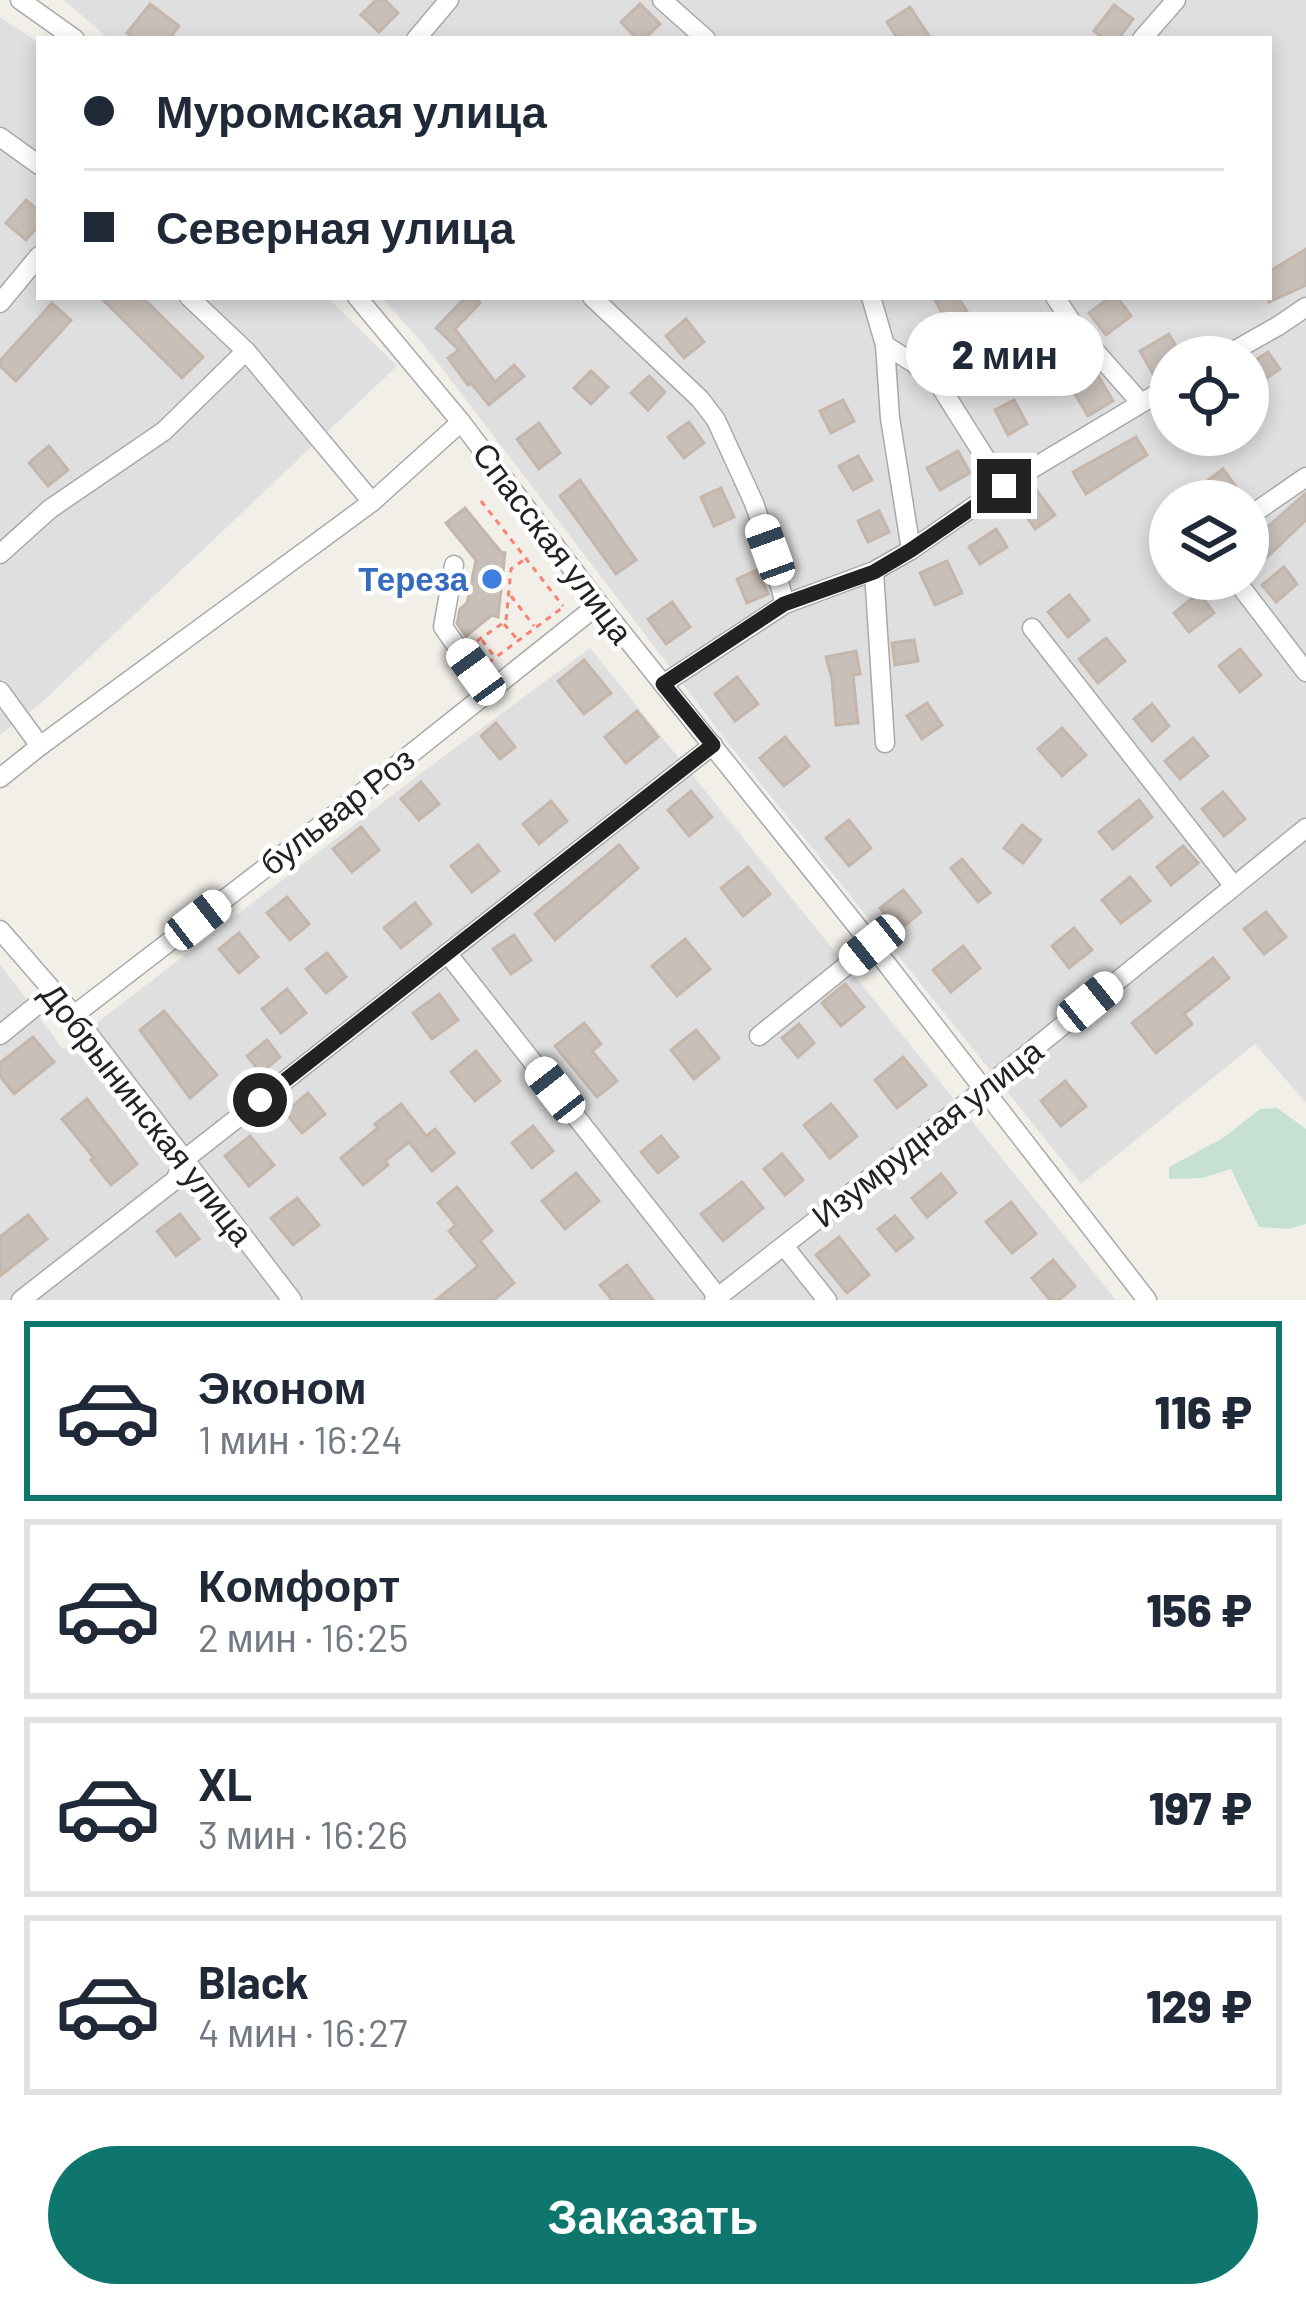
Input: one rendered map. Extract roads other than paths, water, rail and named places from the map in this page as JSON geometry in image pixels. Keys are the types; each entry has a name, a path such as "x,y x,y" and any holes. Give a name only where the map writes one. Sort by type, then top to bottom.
{"street":[{"path":"22,0 71,36"},
{"path":"419,36 449,0"},
{"path":"662,0 703,36"},
{"path":"1145,36 1176,0"},
{"path":"0,136 36,163"},
{"path":"0,303 36,260"},
{"path":"192,300 246,351 373,502"},
{"name":"Спасская улица","path":"359,300 461,422 598,604 872,945 1147,1300"},
{"path":"595,300 700,399 716,420 754,503 784,604"},
{"path":"876,300 911,550"},
{"path":"1056,300 1141,403"},
{"path":"1260,336 1306,307"},
{"path":"885,345 940,386 1004,486"},
{"path":"0,554 50,508 164,430 246,351"},
{"path":"663,684 784,604 874,572 1149,398"},
{"path":"0,778 373,502 461,422"},
{"path":"1269,503 1306,477"},
{"path":"454,565 442,628 488,690"},
{"path":"874,572 885,742"},
{"path":"1251,600 1306,672"},
{"name":"бульвар Роз","path":"74,1015 598,604"},
{"path":"1032,628 1233,885"},
{"path":"0,691 40,746"},
{"path":"21,1300 175,1180 185,1159 713,745"},
{"name":"Изумрудная улица","path":"716,1298 983,1090 1306,828"},
{"name":"Добрынинская улица","path":"0,930 74,1015 292,1300"},
{"path":"758,1036 872,945"},
{"path":"447,952 716,1298"},
{"path":"0,1035 53,992"},
{"path":"784,1246 826,1300"}],"place":[{"name":"Тереза","path":"492,579"}]}
